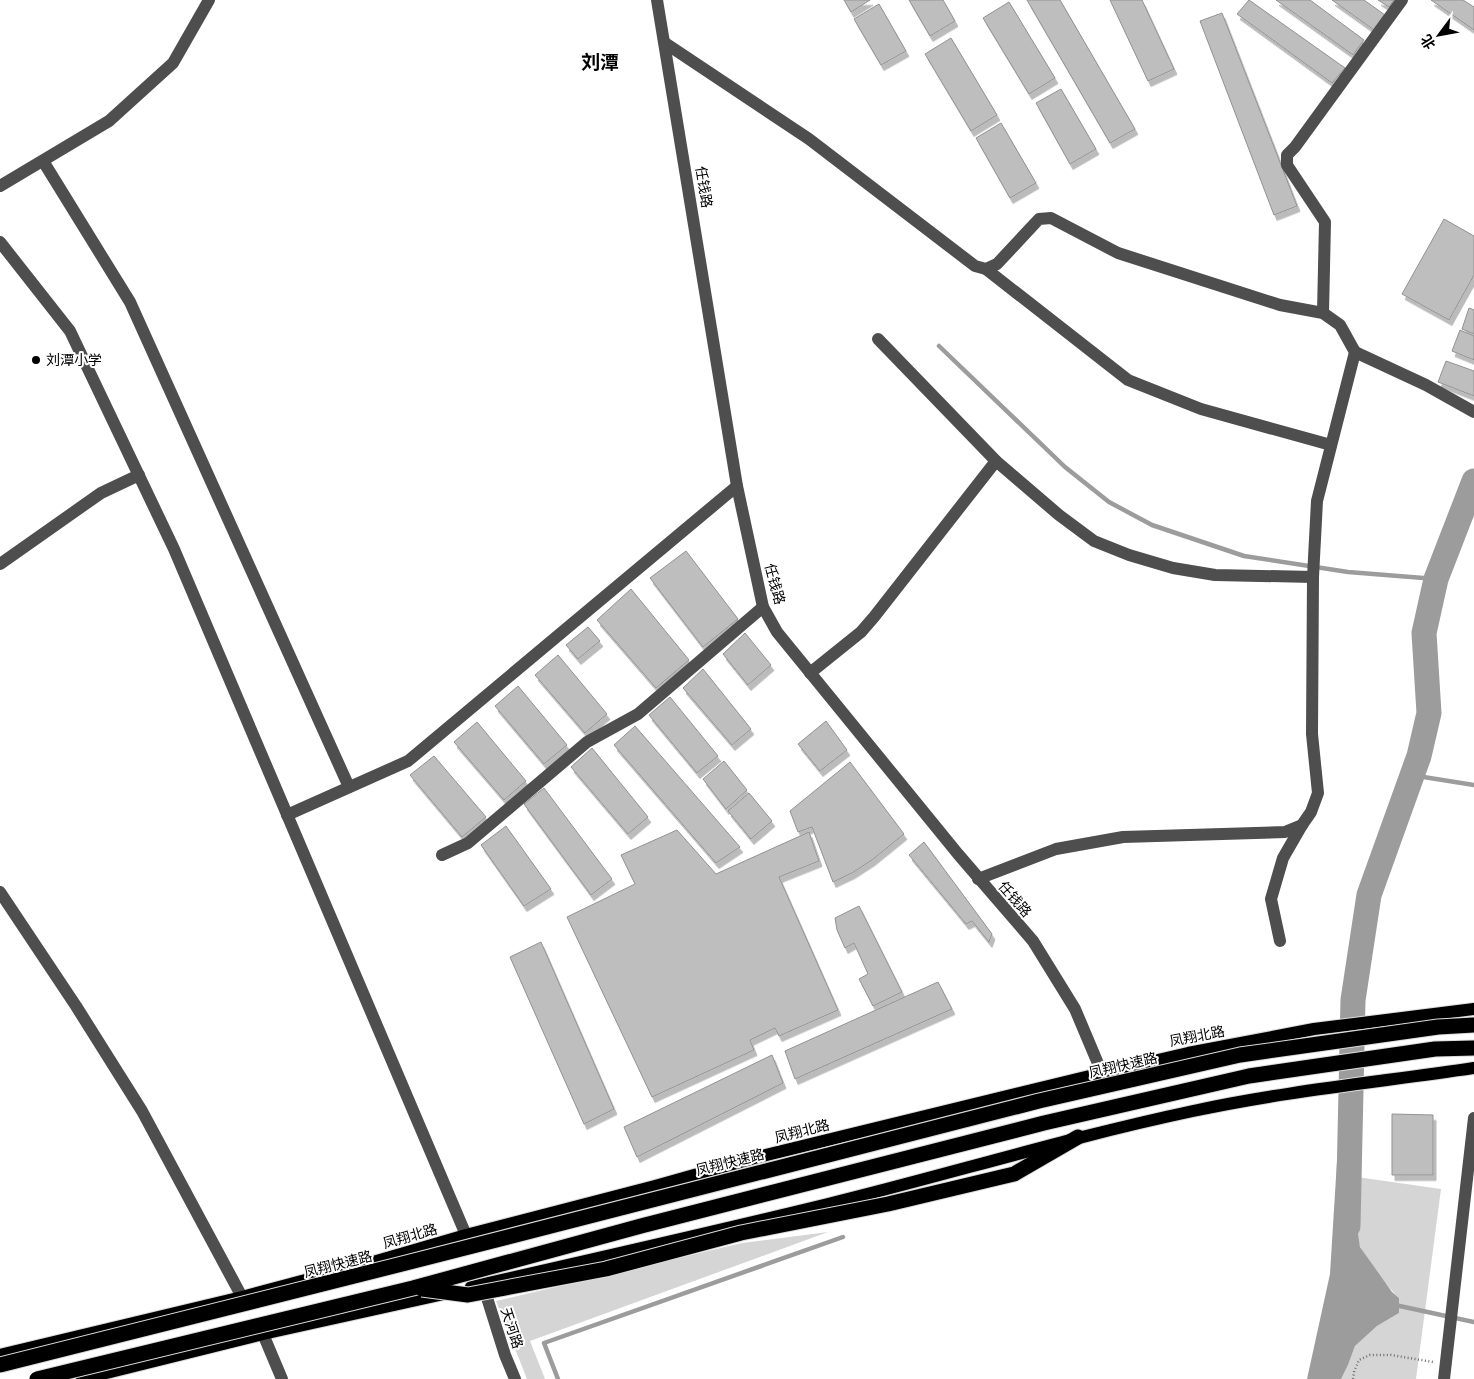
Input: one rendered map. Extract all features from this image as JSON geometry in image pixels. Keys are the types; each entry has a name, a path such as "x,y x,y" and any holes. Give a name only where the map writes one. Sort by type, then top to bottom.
{"highway":[{"name":"凤翔快速路","path":"0,1365 367,1273 1038,1100 1240,1055 1438,1027 1474,1025"},
{"path":"37,1379 413,1288 641,1226 1044,1123 1249,1076 1435,1049 1474,1048"},
{"path":"413,1288 468,1295 606,1268 740,1233 888,1204 1014,1174 1078,1137"}],"main road":[{"name":"凤翔北路","path":"0,1355 242,1297 758,1157 1102,1072 1188,1053 1314,1029 1474,1008"},
{"path":"82,1379 263,1334 830,1204 1078,1137 1195,1110 1308,1090 1388,1081 1474,1068"}],"street":[{"path":"0,186 109,121 173,63 209,0"},
{"name":"任钱路","path":"657,0 737,486 763,607 777,632 810,673 978,878 1033,941 1075,1009 1102,1072"},
{"path":"1323,313 1325,222 1286,165 1287,155 1295,147 1402,0"},
{"path":"664,43 809,139 975,266 986,269 1128,380 1201,409 1331,445"},
{"path":"43,161 130,302 349,787"},
{"path":"986,269 997,264 1039,219 1051,218 1118,253 1280,306 1323,313 1340,324 1354,352 1426,385 1474,412"},
{"path":"0,242 70,331 178,558 466,1235"},
{"path":"878,339 996,461 1058,515 1094,540 1129,555 1173,568 1215,575 1313,577"},
{"path":"1280,941 1271,899 1283,858 1311,812 1318,793 1312,734 1313,577 1317,501 1354,352"},
{"path":"810,673 861,632 874,618 996,461"},
{"path":"0,564 101,493 139,475"},
{"path":"287,815 408,761 737,486"},
{"path":"442,855 468,842 587,742 638,714 763,607"},
{"path":"978,878 1056,849 1123,837 1285,832 1302,825"},
{"path":"0,892 76,1006 142,1111 242,1297"},
{"path":"1444,1379 1474,1118"},
{"name":"天河路","path":"483,1285 505,1356 515,1379"},
{"path":"263,1334 282,1379"}],"path":[{"path":"1353,1379 1359,1360 1370,1355 1390,1355 1446,1364"}],"shaded area":[{"path":"1337,1161 1354,1209 1360,1247 1392,1292 1399,1298 1399,1313 1377,1326 1355,1346 1341,1379 1307,1379 1330,1274"},
{"path":"1357,1177 1441,1189 1416,1379 1341,1379 1355,1346 1377,1326 1399,1313 1399,1298 1366,1257 1360,1246 1355,1221"},
{"path":"828,1232 530,1341 545,1379 527,1379 496,1301 742,1243"}],"building":[{"path":"844,0 870,0 851,12"},
{"path":"909,0 943,0 955,21 930,36"},
{"path":"1027,0 1060,0 1135,129 1110,143"},
{"path":"1110,0 1142,0 1174,69 1148,81"},
{"path":"1249,0 1345,68 1332,83 1237,14"},
{"path":"1276,0 1310,0 1364,40 1353,55"},
{"path":"1332,0 1364,0 1385,15 1374,30"},
{"path":"1378,0 1394,0 1389,7"},
{"path":"1431,0 1463,0 1474,7 1474,30"},
{"path":"1009,2 1055,78 1029,94 983,18"},
{"path":"879,4 906,51 881,65 854,19"},
{"path":"1222,13 1297,206 1274,215 1200,21"},
{"path":"951,38 997,115 971,131 925,54"},
{"path":"1061,89 1096,149 1070,164 1036,103"},
{"path":"1001,123 1036,183 1010,198 976,138"},
{"path":"1444,219 1474,236 1474,275 1449,320 1402,294"},
{"path":"1469,308 1474,310 1474,334 1462,329"},
{"path":"1460,330 1474,336 1474,360 1452,351"},
{"path":"1446,361 1474,371 1474,396 1438,382"},
{"path":"686,551 738,619 703,647 650,578"},
{"path":"631,589 689,660 656,688 597,620"},
{"path":"588,627 600,641 578,659 566,645"},
{"path":"745,633 771,665 748,685 723,654"},
{"path":"558,655 607,714 585,733 535,675"},
{"path":"703,669 751,729 732,745 683,688"},
{"path":"518,686 567,745 544,764 495,706"},
{"path":"670,697 718,756 697,773 649,715"},
{"path":"826,721 847,750 820,771 798,744"},
{"path":"477,722 526,781 504,800 454,742"},
{"path":"635,726 740,847 716,863 614,745"},
{"path":"592,748 648,817 628,834 571,767"},
{"path":"434,756 486,817 462,837 410,775"},
{"path":"724,761 747,790 726,809 703,779"},
{"path":"850,762 904,834 872,860 833,882 812,827 798,832 790,811"},
{"path":"544,788 612,879 591,895 524,804"},
{"path":"749,793 772,821 751,839 728,811"},
{"path":"506,826 551,889 524,906 481,845"},
{"path":"677,830 716,874 809,832 819,861 779,877 838,1010 779,1036 775,1028 750,1040 754,1050 652,1097 567,917 635,884 621,855"},
{"path":"924,842 992,934 989,942 972,921 966,924 909,855"},
{"path":"859,906 902,992 873,1006 859,979 868,974 854,943 845,948 837,930 835,918"},
{"path":"541,942 614,1109 584,1124 510,957"},
{"path":"938,982 952,1009 795,1079 785,1051"},
{"path":"772,1055 783,1083 637,1157 624,1127"},
{"path":"1392,1114 1433,1115 1433,1175 1392,1175"}],"waterway":[{"path":"939,346 1065,467 1109,502 1152,525 1244,556 1348,572 1436,579"},
{"path":"1348,1226 1353,1000 1369,895 1419,756 1429,713 1424,633 1436,579 1474,481"},
{"path":"1411,775 1474,785"},
{"path":"558,1379 544,1343 843,1237"},
{"path":"1395,1305 1474,1322"}],"place":[{"name":"刘潭小学","path":"36,360"}],"district":[{"name":"刘潭","path":"600,62"}]}
